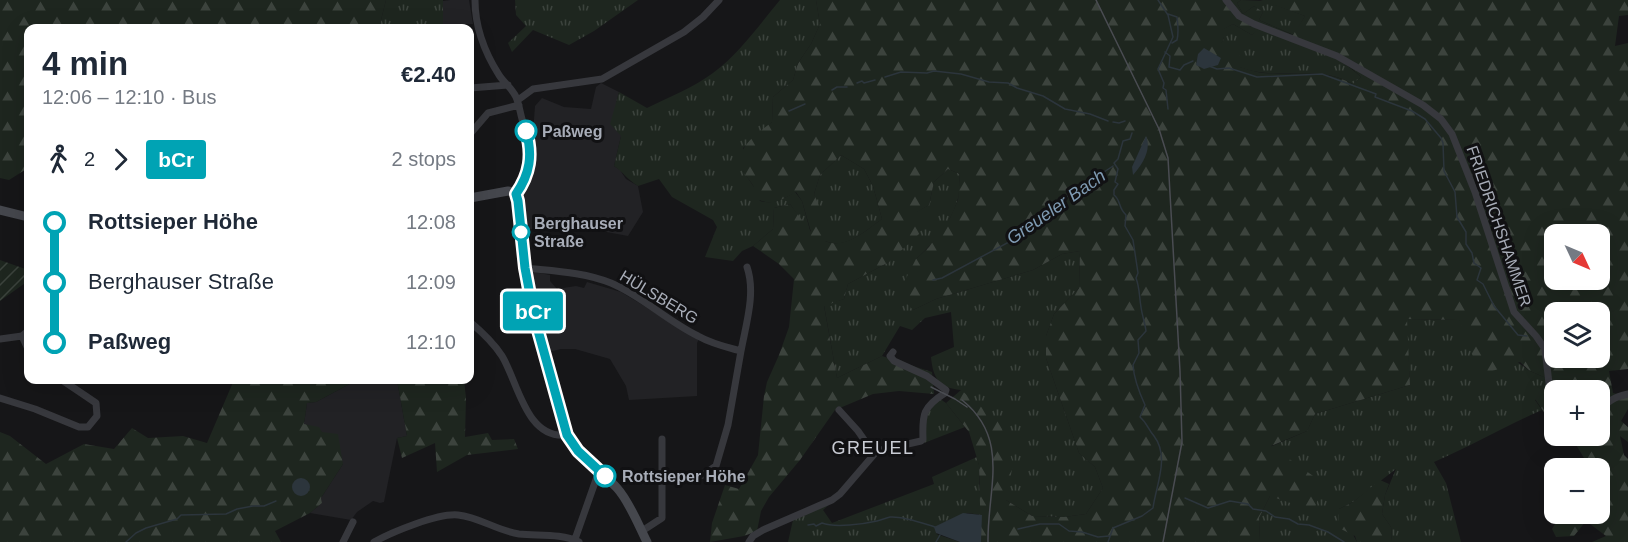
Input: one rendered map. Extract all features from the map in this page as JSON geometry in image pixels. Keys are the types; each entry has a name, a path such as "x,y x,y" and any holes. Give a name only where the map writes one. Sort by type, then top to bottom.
{"street":[{"path":"474,0 477,22 485,47 496,71 518,102 530,147 530,166 525,181 516,194"},
{"path":"474,129 488,113 518,102 533,89 602,79 684,32 719,0"},
{"name":"FRIEDRICHSHAMMER","path":"1226,0 1239,16 1254,24 1329,52 1424,105 1441,119 1452,134 1475,192 1514,312 1545,349 1549,380"},
{"path":"474,88 508,85"},
{"path":"474,197 508,191 516,194"},
{"path":"516,194 525,268 541,343 567,435 578,451 622,495 647,542"},
{"path":"0,210 24,216"},
{"path":"703,475 716,465 728,425 749,311 751,278 747,267"},
{"name":"HÜLSBERG","path":"525,268 566,272 609,282 697,336 717,345 741,351"},
{"path":"474,325 488,337 501,355 533,420 549,434 567,435"},
{"path":"0,339 24,334"},
{"path":"749,542 753,536 764,530 840,494 881,448 923,439 923,415 932,402 946,390 927,376 894,361 891,356 893,352"},
{"path":"0,398 85,428 91,425 97,416 96,403 68,384"},
{"path":"1610,401 1628,394"},
{"path":"838,410 858,431 874,454"},
{"path":"642,531 662,518 662,439"},
{"path":"374,542 399,530 442,517 458,515 516,534 566,537 576,541 599,471"},
{"path":"343,542 353,522"}],"shaded area":[{"path":"469,0 473,24 443,24 443,1"},
{"path":"1204,48 1221,58 1218,65 1204,69 1196,65 1198,54"},
{"path":"601,83 619,92 616,103 621,136 614,166 626,179 638,186 643,212 628,236 569,225 524,230 524,193 532,177 535,162 536,145 533,132 535,106 542,98 564,107 591,109 596,87"},
{"path":"1146,136 1147,152 1133,175 1132,167"},
{"path":"534,272 550,275 550,281 557,289 576,286 584,288 587,282 621,292 699,339 697,343 697,396 629,400 626,386 610,359 575,349 549,352 537,306 532,274"},
{"path":"350,384 398,384 407,436 397,438 384,502 373,501 357,512 351,520 310,513 322,503 321,498 343,464 322,432 304,424 307,403 316,402"},
{"path":"301,478 307,481 310,487 307,493 301,496 295,493 292,487 295,481"},
{"path":"963,513 982,515 981,542 960,542 936,533 934,527"}],"green space":[{"path":"0,0 386,0 380,24 24,24 24,171 9,180 0,178"},
{"path":"386,0 443,0 443,24 380,24"},
{"path":"515,0 638,0 594,31 569,45 533,30 512,52 508,43 526,26 516,15"},
{"path":"780,0 816,0 820,24 811,44 798,63 793,80 773,97 772,122 743,148 743,171 760,201 774,202 795,192 802,201 811,234 790,204 774,208 773,229 753,246 742,251 733,261 705,257 717,227 713,220 672,197 659,179 638,186 614,166 621,136 610,124 619,92 647,108 697,83 732,57"},
{"path":"816,0 1241,0 1237,3 1243,14 1254,6 1263,12 1259,20 1293,35 1305,16 1260,0 1628,0 1628,15 1619,16 1615,46 1628,43 1628,369 1609,371 1613,393 1628,396 1628,409 1621,421 1628,427 1628,442 1620,436 1624,455 1628,459 1628,542 1592,542 1606,536 1590,524 1610,524 1610,458 1584,458 1577,446 1610,446 1610,380 1546,380 1520,362 1480,375 1459,320 1407,319 1410,385 1315,414 1307,431 1271,446 1323,483 1314,511 1270,496 1259,518 1260,542 981,542 979,465 969,432 946,403 961,390 1000,422 1013,464 1006,500 1032,516 1064,517 1086,514 1103,488 1095,467 1079,453 1046,358 1046,336 1054,314 1079,288 1080,251 1062,254 1033,270 936,299 913,310 898,294 916,259 929,247 950,218 958,200 960,174 948,169 934,182 929,205 917,212 919,234 889,262 848,284 844,299 824,306 837,378 882,356 932,372 934,394 899,391 873,394 835,410 800,460 769,497 761,511 757,531 744,536 710,542 712,523 725,485 739,489 758,455 767,382 789,327 794,279 779,264 753,246 773,229 774,208 790,204 811,232 802,201 796,192 773,202 763,201 751,195 754,187 743,171 740,163 741,156 743,149 753,137 772,122 773,97 793,80 798,63 811,44 820,24","holes":["1233,24 1252,35 1258,29 1330,54 1361,77 1353,84 1320,74 1263,73 1240,67 1243,60 1234,47 1226,50 1219,46 1224,40 1222,30","841,155 864,169 873,186 882,219 855,238 833,243 825,241 828,228 814,194 820,175"]},
{"path":"1241,0 1265,1 1305,16 1294,35 1259,20 1263,12 1254,6 1243,14 1237,3"},
{"path":"1233,24 1252,35 1258,28 1312,47 1338,60 1361,77 1353,84 1325,74 1269,73 1242,68 1218,46 1224,40 1221,30"},
{"path":"841,155 864,169 873,186 882,219 855,238 833,243 825,241 814,194 820,175"},
{"path":"948,169 960,174 958,199 945,226 916,259 913,310 936,299 1033,270 1062,254 1080,251 1079,288 1054,314 1046,336 1046,358 1079,453 1095,467 1103,488 1086,514 1064,517 1032,516 1006,500 961,390 942,384 933,371 931,357 954,347 951,312 925,318 912,330 900,326 882,356 837,378 824,305 844,299 848,284 889,262 916,212 929,205 934,182"},
{"path":"0,260 24,269 24,284 0,301"},
{"path":"1406,319 1459,320 1530,371 1546,378 1544,394 1535,400 1542,410 1434,462 1446,483 1461,542 1392,542 1391,527 1382,514 1385,495 1396,469 1353,502 1339,509 1357,542 1260,542 1259,518 1270,496 1270,447 1307,431 1315,414 1410,385"},
{"path":"232,384 350,384 316,402 307,403 304,424 319,427 322,432 338,434 343,464 321,498 322,503 310,513 275,531 281,542 0,542 0,432 10,436 46,464 84,444 114,449 132,428 148,438 183,436 207,443"},
{"path":"398,384 464,384 465,437 488,433 492,440 514,439 518,449 467,455 437,472 435,443 402,458 397,438 407,436"},
{"path":"1544,394 1544,412 1535,399"},
{"path":"940,399 946,403 965,427 924,443 925,415"},
{"path":"977,457 982,515 967,513 936,534 960,542 788,542 793,520 833,501 823,510 832,523 934,484 932,477"},
{"path":"1380,480 1389,484 1382,514 1391,527 1392,542 1357,542 1355,536 1339,528 1339,509 1353,502"},
{"path":"1555,524 1584,524 1574,536 1556,537 1552,529"}],"waterway":[{"path":"1158,0 1168,15 1173,37 1158,69 1164,83 1163,88 1166,90 1168,109"},
{"path":"1168,14 1177,17 1178,37 1172,43"},
{"path":"1165,52 1170,56 1169,67 1180,70 1184,65 1193,61"},
{"path":"1209,66 1217,69 1229,68 1257,77 1322,74 1376,94 1375,97 1412,111 1425,119 1443,143 1444,171 1455,192 1457,217 1466,232 1466,244 1472,253 1474,263 1481,268 1477,280 1483,284 1494,306 1518,335 1527,336"},
{"path":"885,77 901,72 934,71 961,74 989,82 1008,83 1043,96 1065,109 1090,114 1108,121"},
{"path":"857,83 875,80"},
{"path":"832,90 837,87 847,87"},
{"path":"789,111 805,104"},
{"path":"1113,122 1125,121"},
{"path":"1108,542 1113,528 1142,516 1153,508 1162,462 1159,444 1140,417 1145,405 1137,386 1133,365 1139,353 1138,340 1146,331 1136,278 1138,273 1133,240 1125,226 1126,215 1114,195 1118,184 1115,182 1118,169 1114,163 1118,159 1123,141 1130,139 1132,133"},
{"name":"Greueler Bach","path":"933,280 942,278 1022,235 1053,206 1113,166"},
{"path":"1185,498 1208,508 1230,501 1248,504 1253,509 1266,511 1275,517 1289,519 1298,524 1309,525 1328,532 1344,542"},
{"path":"126,542 146,528 177,519 181,515 226,514 237,509 264,506 276,501"},
{"path":"808,525 816,526 822,523 850,525 895,517 935,527"},
{"path":"1018,529 1040,524 1059,524 1069,531 1098,537 1109,536"},
{"path":"936,542 940,535"}],"tram line":[{"path":"1096,0 1159,129 1168,158 1182,442 1163,542"},
{"path":"931,387 967,407"},
{"path":"962,400 977,415 987,431 991,448 993,466 988,542"}],"bus line":[{"name":"bCr","path":"526,131 530,147 530,166 525,181 516,194 525,268 534,316 567,435 578,451 605,476"}],"place":[{"name":"Paßweg","path":"526,131"},
{"name":"Berghauser Straße","path":"521,232"},
{"name":"Rottsieper Höhe","path":"605,476"}],"district":[{"name":"GREUEL","path":"873,448"}]}
